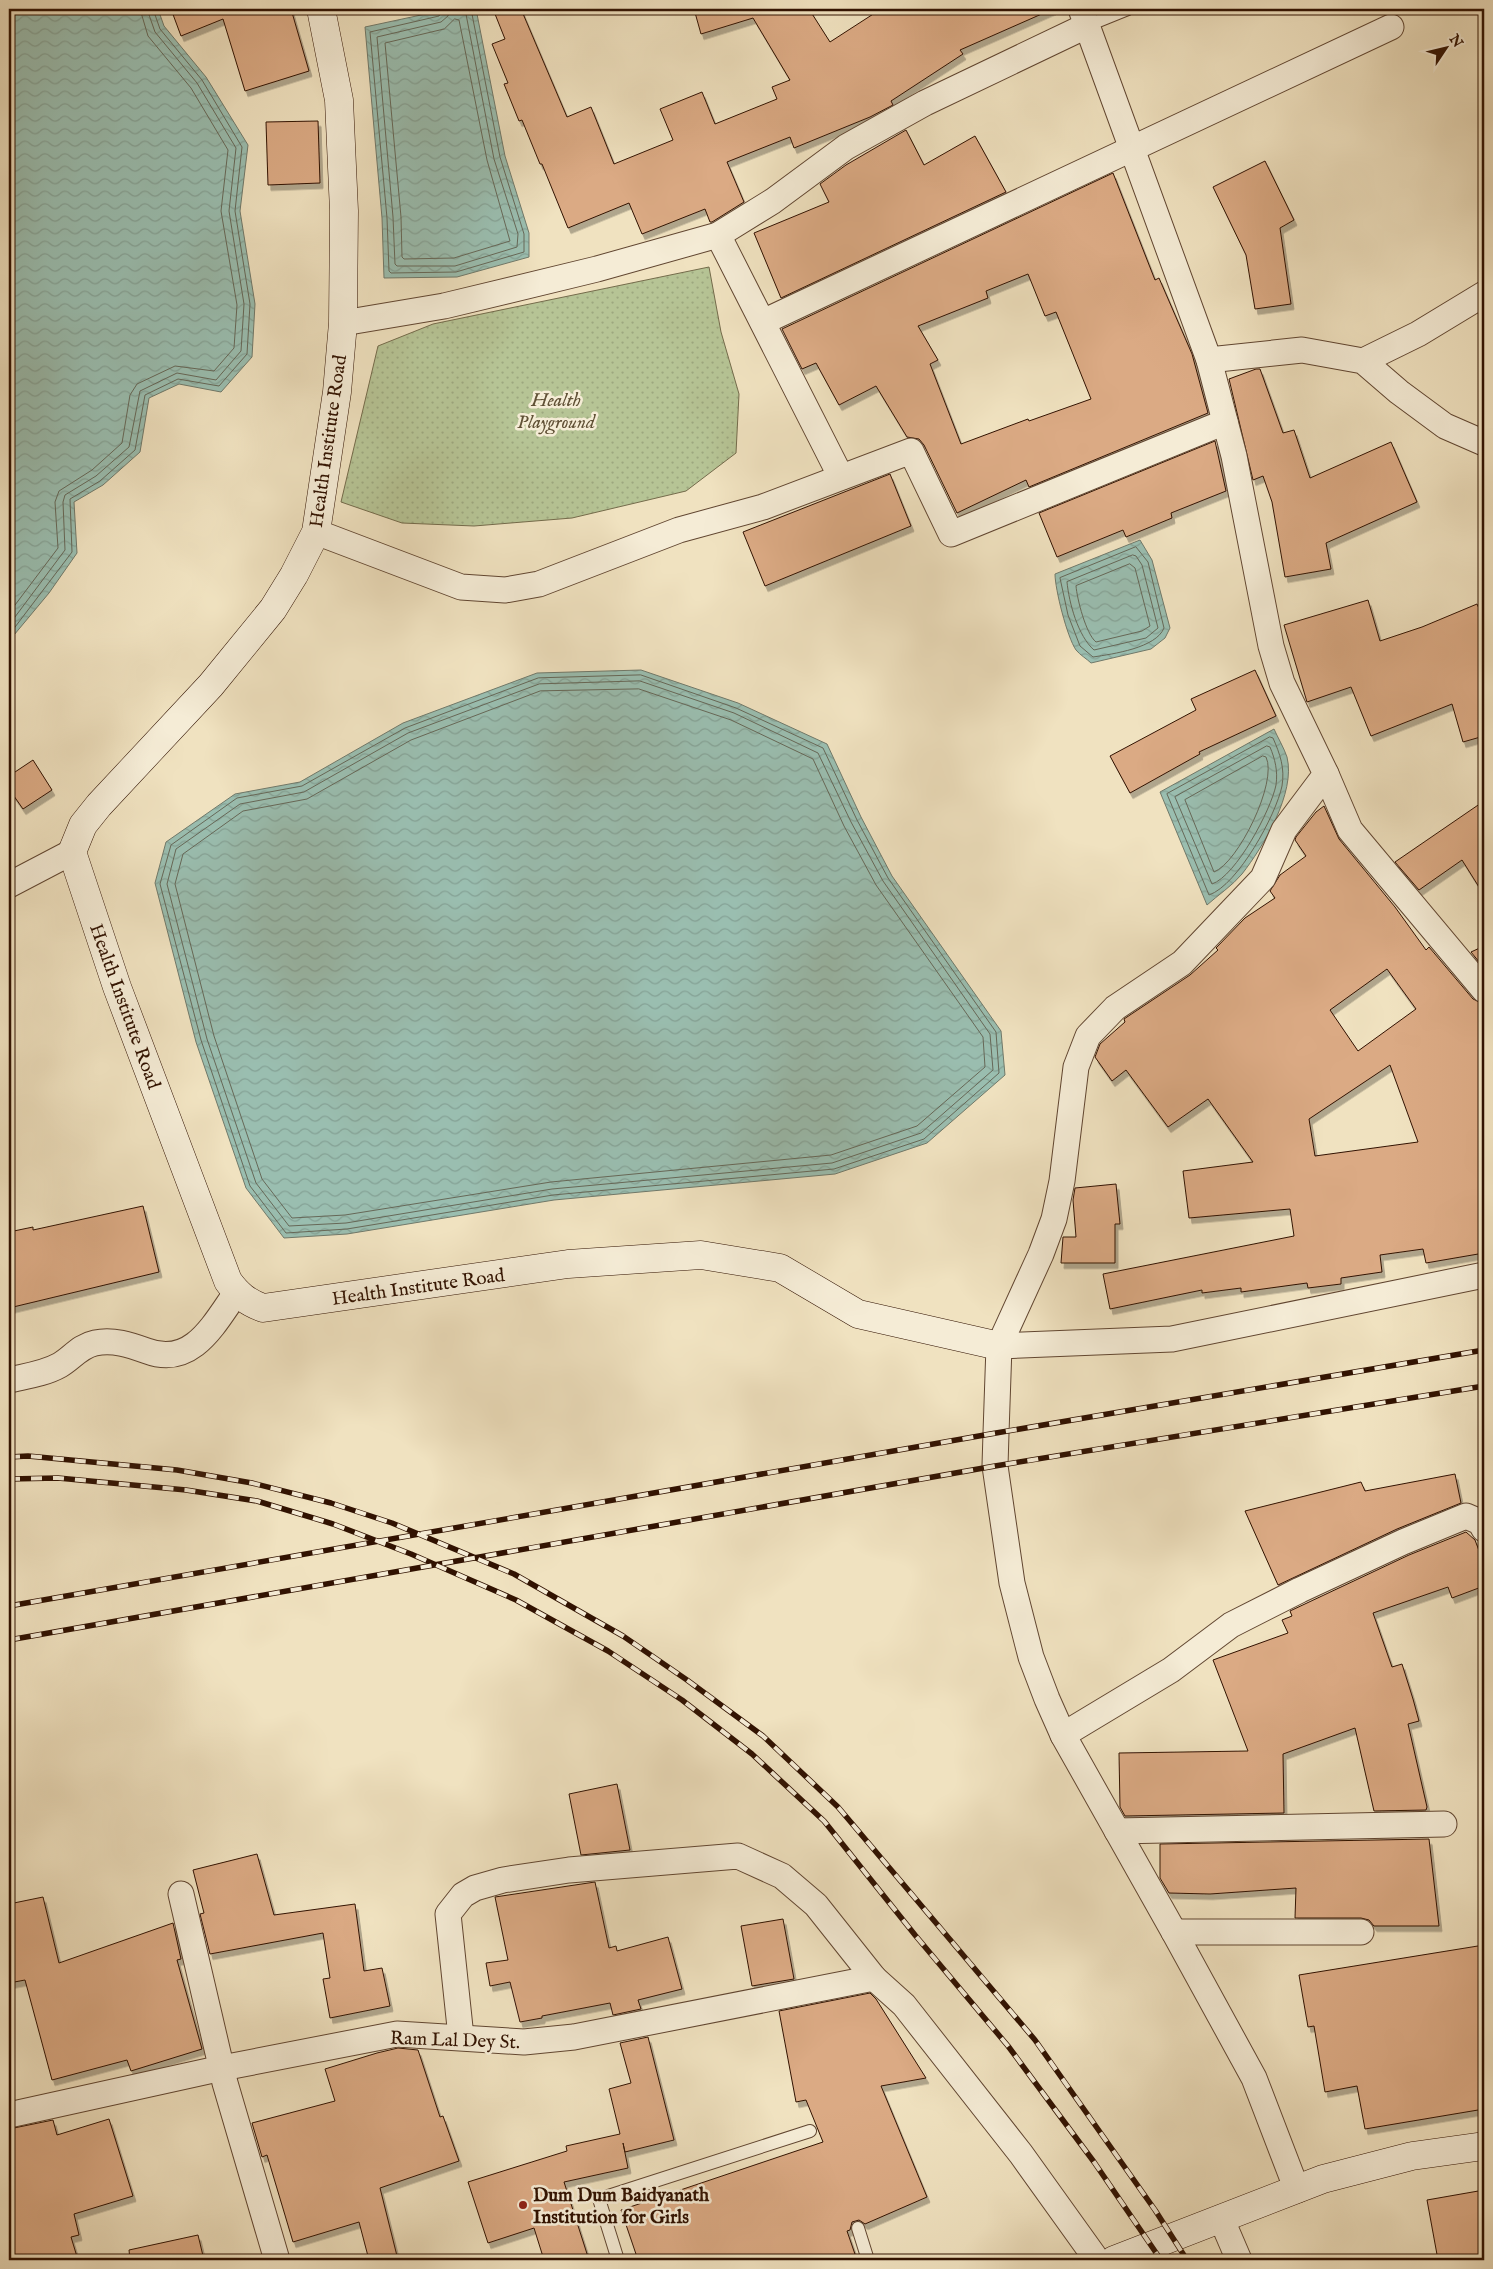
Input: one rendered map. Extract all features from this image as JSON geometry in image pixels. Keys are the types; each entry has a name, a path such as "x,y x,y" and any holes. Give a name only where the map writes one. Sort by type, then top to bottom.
{"street":[{"name":"Health Institute Road","path":"321,9 339,100 344,211 343,323 337,392 316,532 294,575 273,609 211,685 99,805 84,825 72,852 124,1005 228,1281 236,1293 248,1302 263,1308 568,1264 701,1255 780,1268 858,1314 999,1346"},
{"path":"343,323 444,306 597,269 718,235 772,201 846,147 1083,17 1209,360 1225,422 1270,646 1282,683 1326,774 1350,830 1484,990"},
{"path":"763,322 1130,148 1391,28"},
{"path":"718,235 842,477"},
{"path":"1363,361 1418,334 1484,294"},
{"path":"1209,360 1302,350 1363,361 1399,392 1445,426 1484,443"},
{"path":"316,532 461,587 505,590 539,584 679,530 763,507 911,451 950,534 1225,422"},
{"path":"1297,2190 1254,2078 1063,1735 1046,1699 1031,1657 1012,1583 995,1466 999,1346 1054,1219 1062,1181 1076,1068 1088,1036 1115,1008 1182,963 1264,878 1284,830 1326,774"},
{"path":"9,885 72,852"},
{"path":"999,1346 1172,1339 1484,1276"},
{"path":"9,1380 40,1374 61,1365 77,1352 93,1343 109,1341 170,1357 185,1351 197,1343 212,1328 236,1293"},
{"path":"1063,1735 1170,1670 1231,1625 1300,1590 1403,1542 1466,1516 1480,1522 1484,1529"},
{"path":"1118,1831 1444,1824"},
{"path":"461,2037 448,1914 454,1905 475,1888 503,1880 569,1870 738,1856 782,1876 816,1905 874,1978 904,2005 1021,2154 1097,2260"},
{"path":"181,1894 222,2068 277,2260"},
{"path":"1174,1932 1361,1932"},
{"name":"Ram Lal Dey St.","path":"9,2115 222,2068 397,2034 524,2042 574,2037 874,1978"},
{"path":"1114,2260 1161,2252 1221,2218 1323,2179 1412,2156 1484,2146"},
{"path":"1221,2218 1239,2260"}],"lane":[{"path":"1083,17 1128,9"},
{"path":"618,2260 599,2199 810,2130"},
{"path":"858,2228 868,2260"}],"green space":[{"name":"Health Playground","path":"709,267 721,332 739,394 736,453 686,491 572,518 474,526 402,523 341,502 378,346 433,324"}],"water":[{"path":"9,9 158,9 164,26 206,77 248,145 240,211 255,304 252,357 221,392 179,384 149,398 140,452 103,485 74,502 77,553 49,593 9,641"},
{"path":"449,9 476,9 505,156 529,233 529,257 457,277 384,278 382,218 365,27"},
{"path":"1140,540 1152,560 1170,628 1165,638 1151,649 1091,663 1079,654 1069,635 1059,601 1055,574"},
{"path":"641,670 738,703 827,744 861,817 892,876 1001,1031 1005,1075 927,1143 835,1174 554,1200 347,1234 284,1238 246,1188 196,1042 155,883 166,842 235,794 300,782 403,723 537,673"},
{"path":"1274,729 1287,757 1289,771 1287,787 1276,819 1268,835 1242,874 1207,905 1160,792"}],"building":[{"path":"171,9 291,9 309,71 245,91 223,19 181,36"},
{"path":"493,9 521,9 567,117 591,107 614,164 673,140 660,109 702,92 715,124 777,99 772,87 790,80 753,18 701,34 694,9 809,9 830,42 881,9 1053,9 960,50 963,54 891,101 893,105 870,117 794,148 790,137 727,162 744,202 712,222 710,222 705,209 642,234 629,203 568,228 542,164 540,164 522,120 519,121 504,84 508,83 492,44 505,39"},
{"path":"318,121 320,183 268,185 266,122"},
{"path":"906,130 924,165 975,136 1006,192 781,298 754,233 829,202 820,184 846,165"},
{"path":"1265,161 1294,220 1280,228 1291,304 1255,309 1246,255 1213,187"},
{"path":"1113,173 1155,280 1159,278 1192,354 1208,413 1029,487 1026,480 957,513 924,445 919,439 907,437 876,386 839,405 816,363 802,369 782,329","holes":["1028,274 1045,316 1056,312 1091,399 1029,421 1028,419 961,444 930,364 938,360 918,326 988,298 986,291"]},
{"path":"1260,369 1283,433 1294,430 1310,478 1391,442 1417,502 1326,543 1331,569 1285,577 1272,502 1263,476 1253,480 1229,379"},
{"path":"1215,441 1226,491 1171,513 1172,518 1126,537 1123,530 1057,557 1039,513"},
{"path":"890,474 911,526 765,586 743,532"},
{"path":"1368,600 1380,641 1422,627 1477,604 1484,620 1484,736 1463,742 1452,704 1371,736 1351,687 1307,702 1284,625"},
{"path":"1255,670 1276,716 1199,752 1200,754 1130,793 1110,756 1196,710 1191,699"},
{"path":"33,760 52,790 23,809 9,789 9,776"},
{"path":"1484,801 1484,895 1462,860 1419,890 1395,862"},
{"path":"1324,806 1339,839 1395,907 1426,950 1429,947 1473,999 1484,1004 1484,1253 1426,1263 1423,1249 1380,1255 1382,1272 1341,1278 1341,1284 1308,1288 1307,1283 1241,1292 1241,1288 1202,1293 1202,1290 1110,1309 1103,1274 1294,1236 1290,1209 1189,1218 1183,1171 1253,1162 1208,1099 1168,1127 1126,1070 1112,1081 1095,1057 1100,1044 1125,1022 1124,1019 1190,975 1218,950 1216,948 1245,918 1275,898 1270,891 1280,875 1306,856 1295,840 1316,812","holes":["1387,969 1416,1009 1358,1051 1330,1010","1390,1065 1418,1142 1315,1156 1309,1119"]},
{"path":"1484,946 1484,968 1471,952"},
{"path":"1116,1184 1120,1224 1115,1224 1115,1263 1061,1263 1063,1237 1076,1237 1073,1200 1075,1188"},
{"path":"143,1206 159,1272 9,1308 9,1232 33,1227 33,1230"},
{"path":"1455,1474 1461,1503 1397,1529 1278,1585 1245,1511 1361,1482 1365,1491"},
{"path":"1466,1532 1475,1540 1484,1564 1484,1586 1452,1598 1448,1587 1373,1613 1392,1667 1402,1664 1419,1721 1408,1724 1427,1807 1426,1810 1374,1811 1355,1728 1283,1754 1284,1813 1125,1816 1120,1807 1119,1753 1248,1751 1213,1660 1288,1633 1282,1620 1292,1616 1290,1611 1409,1555"},
{"path":"617,1784 630,1850 581,1855 569,1794"},
{"path":"1429,1839 1439,1926 1374,1926 1369,1920 1361,1918 1295,1918 1296,1888 1210,1894 1169,1893 1160,1878 1160,1844"},
{"path":"257,1854 274,1915 355,1904 364,1971 382,1968 390,2006 330,2018 323,1979 330,1978 323,1933 210,1954 200,1914 204,1913 193,1870"},
{"path":"595,1882 609,1948 616,1946 617,1951 668,1937 682,1989 638,2000 641,2009 613,2015 610,2003 520,2022 510,1982 490,1986 486,1963 508,1960 495,1897"},
{"path":"43,1897 59,1963 173,1923 181,1959 177,1960 202,2049 131,2071 127,2060 52,2080 25,1980 9,1983 9,1904"},
{"path":"783,1919 794,1979 752,1986 741,1926"},
{"path":"1484,1945 1484,2109 1365,2129 1357,2086 1325,2092 1314,2026 1308,2027 1299,1975"},
{"path":"870,1993 876,1999 926,2078 881,2086 927,2197 865,2224 859,2220 852,2222 850,2230 847,2231 857,2260 638,2260 621,2210 823,2142 806,2100 796,2102 779,2011"},
{"path":"648,2037 674,2140 625,2152 623,2143 628,2168 564,2182 589,2260 544,2260 534,2228 488,2243 468,2182 567,2151 566,2146 620,2134 609,2089 631,2083 620,2043"},
{"path":"398,2048 418,2050 440,2117 443,2116 459,2161 380,2188 398,2260 369,2260 359,2222 293,2242 267,2155 262,2157 252,2123 335,2101 325,2069"},
{"path":"109,2119 133,2196 74,2214 79,2235 71,2237 78,2260 9,2260 9,2129 53,2120 57,2135"},
{"path":"1484,2190 1484,2257 1468,2260 1438,2260 1427,2200"},
{"path":"198,2235 204,2260 130,2260 129,2250"}],"railway":[{"path":"9,1606 996,1433 1484,1350"},
{"path":"9,1640 995,1466 1484,1386"},
{"path":"9,1457 28,1456 177,1470 252,1483 331,1503 392,1523 514,1574 623,1636 763,1736 838,1807 1035,2040 1155,2210 1187,2260"},
{"path":"9,1479 58,1478 186,1490 257,1501 333,1524 411,1554 516,1600 608,1651 682,1700 752,1754 824,1821 915,1935 1008,2046 1094,2162 1161,2260"}],"place":[{"name":"Dum Dum Baidyanath Institution for Girls","path":"523,2205"}]}
